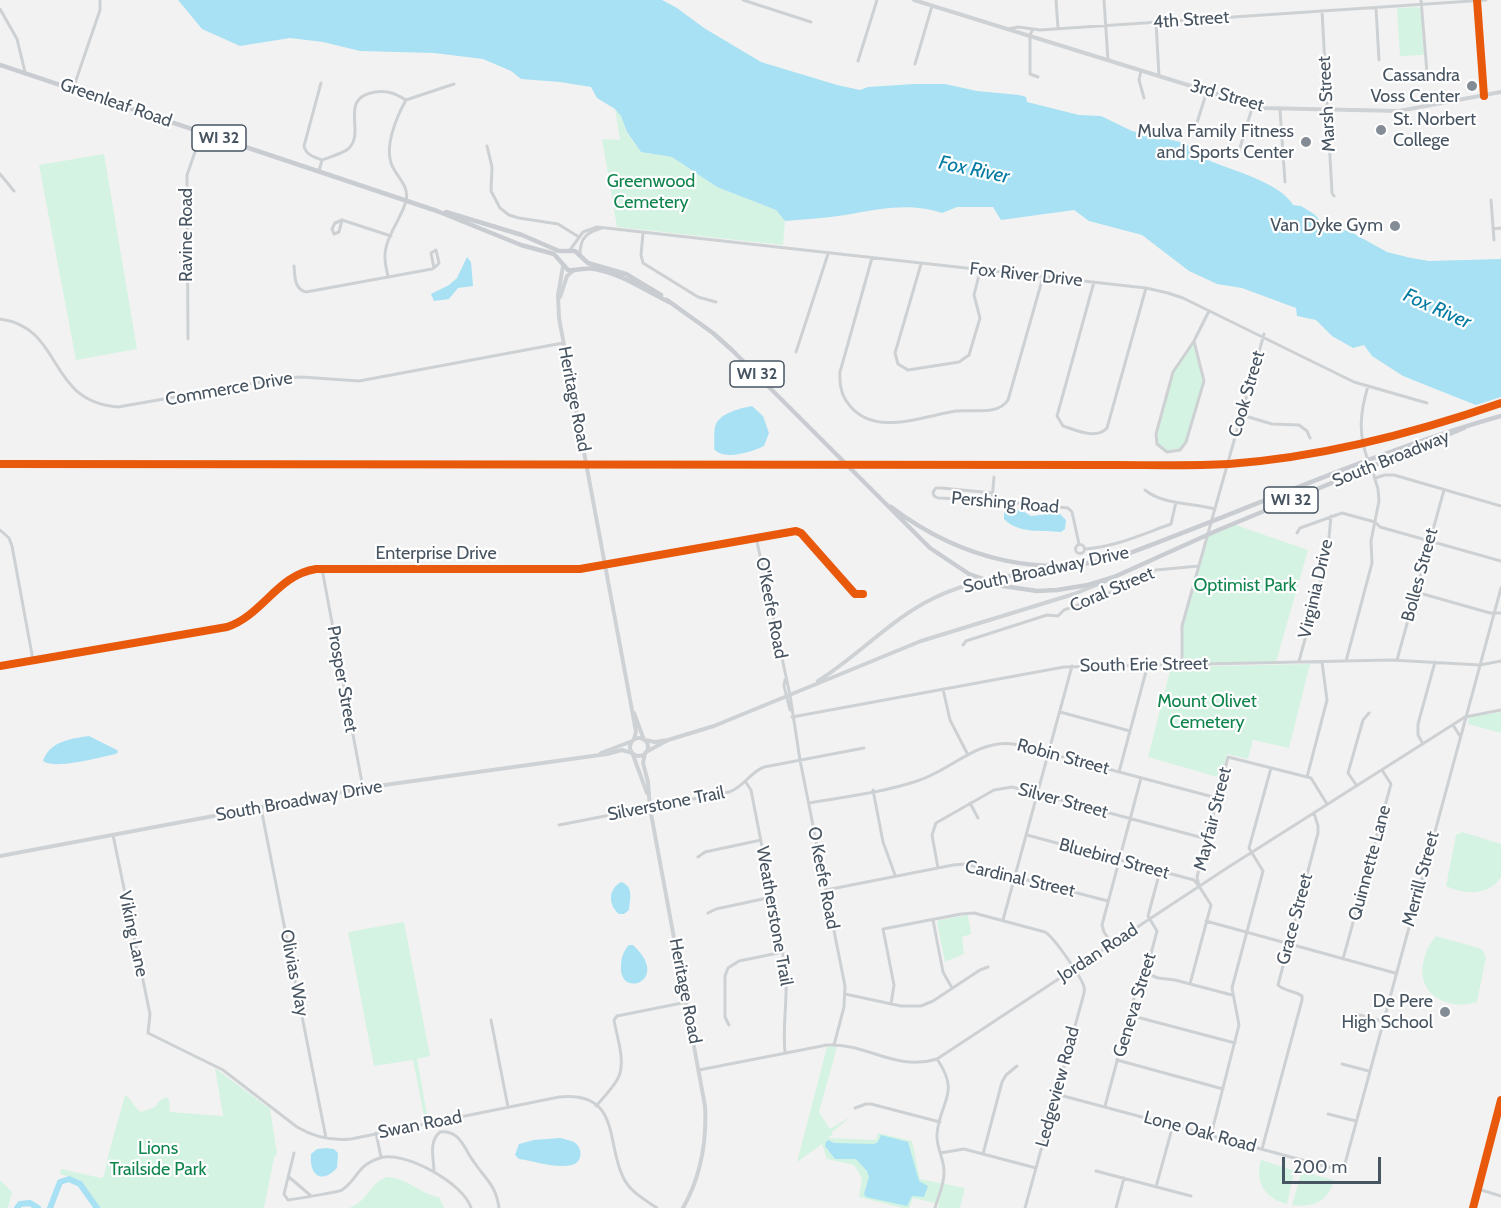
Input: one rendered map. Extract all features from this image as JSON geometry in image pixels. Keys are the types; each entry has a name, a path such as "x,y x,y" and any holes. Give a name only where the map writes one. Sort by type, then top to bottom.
{"main road":[{"name":"3rd Street","path":"914,0 1253,105 1280,110 1399,111 1501,92"},
{"path":"1478,0 1484,96"},
{"name":"Greenleaf Road","path":"0,65 437,211 521,244 554,254 562,264"},
{"name":"Greenleaf Road","path":"437,211 477,220 531,238 559,251 569,251"},
{"path":"562,264 562,256 569,251"},
{"name":"WI 32","path":"569,251 577,252 588,263 638,280 713,333 930,548 969,574 1003,586 1036,591 1088,585 1114,577"},
{"path":"558,300 567,276 581,264 580,257"},
{"name":"WI 32","path":"562,264 568,270 590,268 613,274 669,302"},
{"name":"Heritage Road","path":"562,264 558,300 563,343 636,732 633,740"},
{"name":"South Broadway Drive","path":"812,685 842,666 914,609 944,593 967,585 1123,556 1368,460 1455,428 1501,416"},
{"name":"South Broadway","path":"1114,577 1208,534 1457,432 1469,425"},
{"name":"WI 32","path":"884,502 906,519 938,538 977,554 1037,565 1089,563"},
{"name":"South Broadway Drive","path":"644,740 655,742 668,740 714,726 921,641 1074,594 1114,577"},
{"name":"Heritage Road","path":"632,710 644,740"},
{"path":"639,738 644,740 648,746 646,752 639,756 632,753 630,746 633,740 639,738"},
{"name":"South Broadway Drive","path":"600,754 633,740"},
{"name":"South Broadway Drive","path":"646,752 668,740"},
{"name":"South Broadway Drive","path":"0,856 363,788 622,750 632,753"},
{"name":"Heritage Road","path":"646,752 643,763 648,782 648,796 705,1106 706,1128 702,1158 683,1208"},
{"name":"Heritage Road","path":"632,753 648,796"},
{"path":"1473,1208 1501,1100"}],"street":[{"path":"74,89 100,10 100,0"},
{"path":"743,0 811,22"},
{"path":"858,61 877,0"},
{"path":"1056,0 1058,28"},
{"path":"1104,0 1108,60"},
{"name":"4th Street","path":"1007,29 1018,27 1040,30 1376,8 1422,2 1486,0"},
{"path":"1422,2 1427,73"},
{"path":"915,64 932,6"},
{"path":"1376,8 1379,60"},
{"path":"0,9 17,39 26,72"},
{"name":"Marsh Street","path":"1322,11 1332,193 1334,196"},
{"path":"1156,22 1159,76"},
{"path":"1033,29 1030,35 1030,74 1038,77"},
{"name":"4th Street","path":"1030,35 1040,30"},
{"path":"1141,70 1139,78 1144,98"},
{"path":"321,83 304,146 310,156 322,160 348,149 354,139 357,101 362,96 386,91 395,93 406,100"},
{"path":"388,277 385,254 406,201 406,190 392,165 391,138 406,100 454,84"},
{"path":"1194,132 1207,91"},
{"path":"1239,151 1253,105"},
{"path":"1280,110 1285,182"},
{"name":"Ravine Road","path":"188,339 187,175 202,132"},
{"path":"487,147 492,167 490,186 493,197 504,212 519,218 558,224 579,237 569,251"},
{"path":"319,171 322,160"},
{"path":"0,174 14,191"},
{"path":"1491,200 1494,240"},
{"path":"342,220 339,232 334,234 332,229 335,223 342,220 391,236"},
{"name":"Fox River Drive","path":"579,237 591,228 604,228 1146,288 1168,293 1209,311 1354,382 1427,403"},
{"path":"580,257 581,242 586,235 604,228"},
{"path":"1493,229 1501,228"},
{"path":"643,233 641,255 643,263 698,297 716,302"},
{"path":"294,266 297,285 305,292 434,268 440,261 436,250 431,253 434,268"},
{"path":"796,352 828,254"},
{"path":"872,258 840,372 841,390 848,404 867,419 885,423 970,410 999,409 1008,400 1043,277"},
{"path":"921,264 895,356 898,364 908,370 959,362 969,355 980,318 974,296 980,271"},
{"path":"1094,282 1057,414 1060,424 1079,431 1099,434 1107,428 1146,288"},
{"path":"1194,341 1204,381 1185,446 1177,452 1167,452 1157,444 1156,434 1173,372 1194,341 1209,311"},
{"name":"Commerce Drive","path":"0,319 17,323 36,335 47,349 64,380 79,394 99,404 118,407 284,378 360,381 563,343"},
{"name":"Cook Street","path":"1182,664 1182,626 1264,336"},
{"path":"1346,661 1371,568 1371,541 1379,501 1375,478 1363,445 1360,423 1368,386"},
{"path":"1241,415 1272,424 1299,425 1307,431 1310,438"},
{"path":"1375,478 1394,474 1501,506"},
{"path":"992,500 994,477"},
{"name":"Pershing Road","path":"993,493 938,488 934,490 933,495 939,498 992,500 1068,508 1072,512 1079,544"},
{"path":"1145,490 1151,495 1176,502 1215,509"},
{"name":"Bolles Street","path":"1397,660 1444,490"},
{"path":"1085,549 1079,544 1076,548 1077,553 1082,553 1085,549 1134,538 1171,524 1176,502"},
{"path":"1298,533 1300,528 1342,513 1375,522 1380,527 1501,561"},
{"name":"Virginia Drive","path":"1299,662 1327,559 1331,516"},
{"path":"0,530 9,538 12,546 33,660"},
{"name":"Enterprise Drive","path":"0,666 234,624 252,614 288,579 302,572 322,569 568,569 605,565 790,531 801,533 855,594 863,594"},
{"name":"O'Keefe Road","path":"756,537 790,710"},
{"name":"Coral Street","path":"963,645 966,641 1047,615 1058,616 1064,610 1104,596 1156,570 1199,566"},
{"name":"Prosper Street","path":"322,569 363,788"},
{"name":"Merrill Street","path":"1343,1171 1501,588"},
{"path":"1416,592 1494,614 1501,613"},
{"name":"South Erie Street","path":"792,717 1045,669 1072,666 1397,660 1480,664 1501,661"},
{"path":"1307,777 1327,700 1322,661"},
{"path":"1423,744 1418,735 1418,724 1435,662"},
{"path":"1119,772 1148,664"},
{"path":"1003,920 1072,666"},
{"path":"943,689 950,720 968,755"},
{"name":"O Keefe Road","path":"790,710 845,994 834,1045"},
{"name":"Jordan Road","path":"699,1070 834,1045 905,1063 924,1063 938,1059 1199,886 1453,724 1465,717 1501,710"},
{"path":"1060,712 1130,731"},
{"path":"1357,786 1348,773 1363,720 1369,713"},
{"path":"1453,724 1460,736"},
{"name":"Robin Street","path":"808,803 917,782 987,745 1000,743 1014,744 1217,798"},
{"name":"Silverstone Trail","path":"559,825 729,792 739,788 759,769 864,748"},
{"name":"Mayfair Street","path":"1190,984 1211,905 1199,886 1197,877 1228,757 1270,768"},
{"path":"1211,1135 1239,1022 1232,988 1263,871 1249,848 1270,768 1311,778 1328,804"},
{"name":"Quinnette Lane","path":"1343,959 1391,784 1382,770"},
{"path":"1112,944 1102,927 1141,778"},
{"name":"Weatherstone Trail","path":"745,781 751,790 783,952 787,987 785,1053"},
{"name":"Silver Street","path":"938,867 932,835 934,826 939,820 1003,787 1038,794 1206,840"},
{"path":"873,790 883,842 895,876"},
{"path":"970,803 978,818"},
{"name":"Olivias Way","path":"261,808 326,1138"},
{"name":"Grace Street","path":"1262,1149 1302,1000 1299,994 1280,988 1278,985 1318,833 1314,813"},
{"name":"Viking Lane","path":"113,835 150,1014 148,1033"},
{"name":"Bluebird Street","path":"1026,835 1194,880 1199,886"},
{"path":"698,857 705,852 761,840"},
{"name":"Cardinal Street","path":"826,890 938,867 966,864 1108,901"},
{"name":"Geneva Street","path":"1105,1106 1129,1015 1143,972 1148,965 1157,931 1148,916 1160,871"},
{"path":"708,913 716,909 772,897"},
{"name":"Ledgeview Road","path":"891,1004 894,985 883,929 967,913 1003,920 1048,934 1073,969 1084,986 1084,991 1025,1208"},
{"path":"933,920 943,972 952,988"},
{"path":"1206,921 1395,973"},
{"path":"729,1025 725,1017 725,976 728,968 739,961 783,952"},
{"path":"845,994 907,1007 921,1006 988,967"},
{"path":"1143,972 1158,978 1232,995"},
{"path":"657,1208 633,1191 626,1183 621,1172 610,1124 596,1106 618,1079 621,1070 614,1020 617,1016 687,1002"},
{"path":"1356,1014 1382,1021"},
{"path":"1129,1015 1235,1043"},
{"path":"491,1020 508,1107"},
{"name":"Swan Road","path":"148,1033 217,1067 297,1127 310,1134 326,1138 345,1139 568,1096 585,1100 596,1106"},
{"path":"935,1208 944,1176 937,1137 949,1082 946,1071 938,1059"},
{"path":"1117,1060 1223,1089"},
{"path":"1342,1064 1369,1071"},
{"path":"983,1154 1002,1082 1006,1075 1017,1066"},
{"name":"Lone Oak Road","path":"1056,1094 1343,1171"},
{"path":"855,1108 871,1104 940,1122"},
{"path":"1328,1114 1356,1121"},
{"path":"1156,1187 1173,1125"},
{"path":"434,1172 432,1154 435,1138 441,1132 451,1133 461,1140 473,1162 493,1185 499,1208"},
{"path":"376,1133 381,1157"},
{"path":"940,1153 961,1148 1036,1168"},
{"path":"294,1153 285,1193 286,1199 341,1191 362,1167 381,1157 405,1160 446,1178 463,1193 471,1208"},
{"path":"1096,1171 1191,1196"},
{"path":"289,1176 310,1195"},
{"path":"1116,1208 1124,1178"},
{"path":"1478,1189 1501,1196"}],"green space":[{"path":"1397,8 1420,8 1421,14 1424,55 1400,56"},
{"name":"Greenwood Cemetery","path":"615,109 621,116 627,133 641,152 672,157 717,187 776,210 785,221 783,245 617,227 602,139 620,140"},
{"path":"104,154 137,349 76,360 39,165"},
{"path":"1194,341 1204,381 1186,442 1182,448 1165,451 1156,440 1173,372"},
{"name":"Optimist Park","path":"1233,524 1308,550 1276,662 1182,664 1182,626 1208,534"},
{"name":"Mount Olivet Cemetery","path":"1310,664 1289,748 1253,740 1248,759 1227,754 1221,778 1148,757 1171,667"},
{"path":"1501,712 1501,733 1468,724 1469,717"},
{"path":"1462,832 1501,844 1501,877 1490,888 1483,891 1460,891 1446,886 1456,835"},
{"path":"968,915 971,934 962,937 964,954 945,962 937,923 939,920"},
{"path":"404,922 430,1056 417,1059 428,1120 425,1121 413,1060 374,1066 348,932"},
{"path":"1436,936 1482,949 1486,957 1477,1002 1460,1005 1449,1003 1430,992 1425,984 1423,965 1425,955"},
{"path":"827,1047 837,1047 819,1112 830,1129 852,1116 828,1138 876,1140 878,1133 912,1141 920,1179 965,1188 960,1208 938,1208 939,1204 913,1198 909,1208 903,1208 859,1197 862,1178 854,1165 827,1159 822,1144 797,1162"},
{"name":"Lions Trailside Park","path":"215,1068 270,1109 277,1153 264,1208 95,1208 94,1201 80,1180 60,1174 61,1169 101,1178 104,1176 125,1095 141,1112 155,1107 166,1097 169,1099 170,1112 223,1116"},
{"path":"1261,1160 1294,1172 1287,1204 1273,1198 1264,1188 1259,1175"},
{"path":"1304,1172 1334,1180 1332,1187 1324,1198 1313,1204 1292,1205 1301,1174"},
{"path":"387,1177 401,1180 439,1197 444,1208 349,1208 361,1201 376,1184"},
{"path":"0,1180 12,1192 8,1208 0,1208"}],"water":[{"name":"Fox River","path":"178,0 662,0 761,62 837,85 860,90 868,87 945,84 977,91 1019,95 1026,97 1027,102 1079,115 1101,116 1132,131 1180,142 1202,152 1208,160 1255,178 1278,190 1293,205 1301,206 1314,214 1324,225 1351,232 1387,252 1429,261 1501,259 1501,397 1476,405 1403,376 1372,356 1364,345 1353,348 1332,336 1316,320 1297,316 1296,308 1242,288 1217,284 1189,271 1142,235 1089,221 1074,210 1001,220 993,207 957,207 942,213 905,207 785,221 776,210 717,187 672,157 641,152 627,132 621,116 615,109 597,98 591,87 521,79 511,71 483,59 434,53 360,51 323,42 290,38 240,46 202,29"},
{"path":"467,257 471,262 473,286 458,288 449,299 434,301 431,294 457,278"},
{"path":"752,406 763,416 769,433 764,446 746,453 731,455 719,453 714,449 716,424 722,417 732,412"},
{"path":"1008,509 1021,510 1031,516 1059,513 1066,520 1065,529 1061,532 1016,527 1004,519 1004,513"},
{"path":"89,736 118,752 68,764 43,761 50,749 61,742"},
{"path":"621,882 630,890 629,910 624,914 619,914 611,902 614,889"},
{"path":"629,945 633,945 644,958 647,968 646,976 641,982 634,984 623,977 621,967 623,955"},
{"path":"881,1135 908,1142 919,1181 928,1186 924,1197 912,1196 907,1206 866,1197 864,1194 869,1177 867,1171 856,1159 835,1159 825,1146 828,1140 834,1143 874,1144 878,1142"},
{"path":"560,1138 574,1142 579,1148 581,1155 576,1163 566,1166 552,1165 519,1159 515,1155 519,1144"},
{"path":"317,1149 334,1149 338,1153 337,1168 321,1177 314,1172 311,1154"}],"waterway":[{"path":"50,1208 60,1182 69,1179 80,1184 97,1208"},
{"path":"17,1208 20,1204 30,1203 38,1208"}],"cycle path":[{"path":"1477,0 1484,96"},
{"path":"0,464 1215,465 1264,461 1333,450 1434,425 1501,403"},
{"path":"0,666 227,627 251,614 291,579 316,569 580,569 796,531 801,533 855,594 863,594"},
{"path":"1473,1208 1501,1100"}],"place":[{"name":"Cassandra Voss Center","path":"1472,86"},
{"name":"St. Norbert College","path":"1381,130"},
{"name":"Mulva Family Fitness and Sports Center","path":"1306,142"},
{"name":"Van Dyke Gym","path":"1395,226"},
{"name":"De Pere High School","path":"1445,1012"}]}
